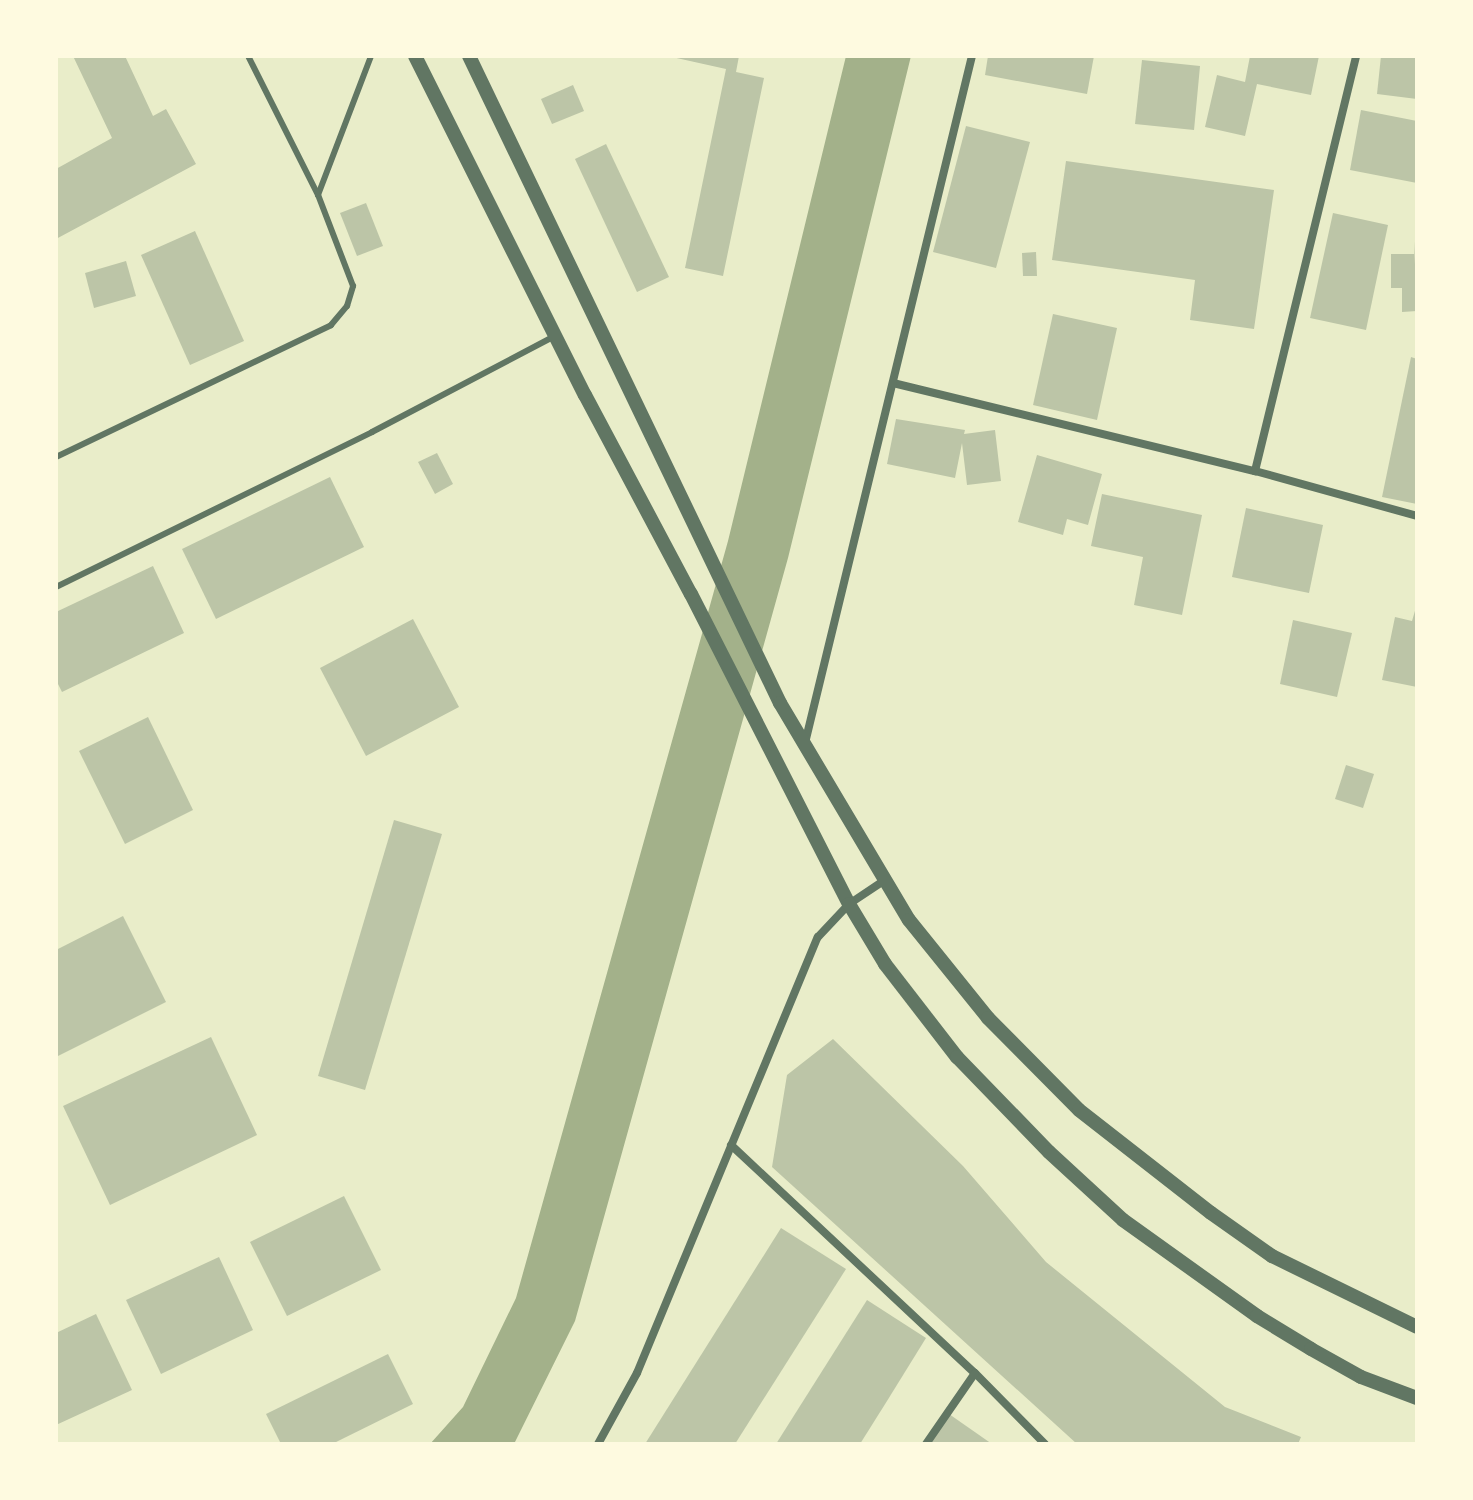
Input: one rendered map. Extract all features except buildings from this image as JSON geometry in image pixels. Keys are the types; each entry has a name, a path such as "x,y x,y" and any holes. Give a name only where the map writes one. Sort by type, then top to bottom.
{"street":[{"path":"415,56 555,336 849,904 885,964 957,1057 1049,1152 1123,1220 1297,1341 1361,1377 1417,1398"},
{"path":"469,56 780,703 909,920 988,1018 1079,1110 1211,1213 1272,1256 1417,1327"},
{"path":"805,745 972,56"},
{"path":"1255,471 1356,56"},
{"path":"893,383 1255,471 1417,516"},
{"path":"598,1444 637,1373 818,937 849,904 885,880"},
{"path":"731,1145 975,1373 1045,1444"},
{"path":"926,1444 975,1373"}],"lane":[{"path":"56,457 331,325 347,306 353,286 318,195 248,56"},
{"path":"318,195 371,56"},
{"path":"56,587 372,432 555,336"}],"shaded area":[{"path":"846,56 911,56 788,558 575,1321 514,1444 430,1444 463,1407 516,1298 728,541"}]}
